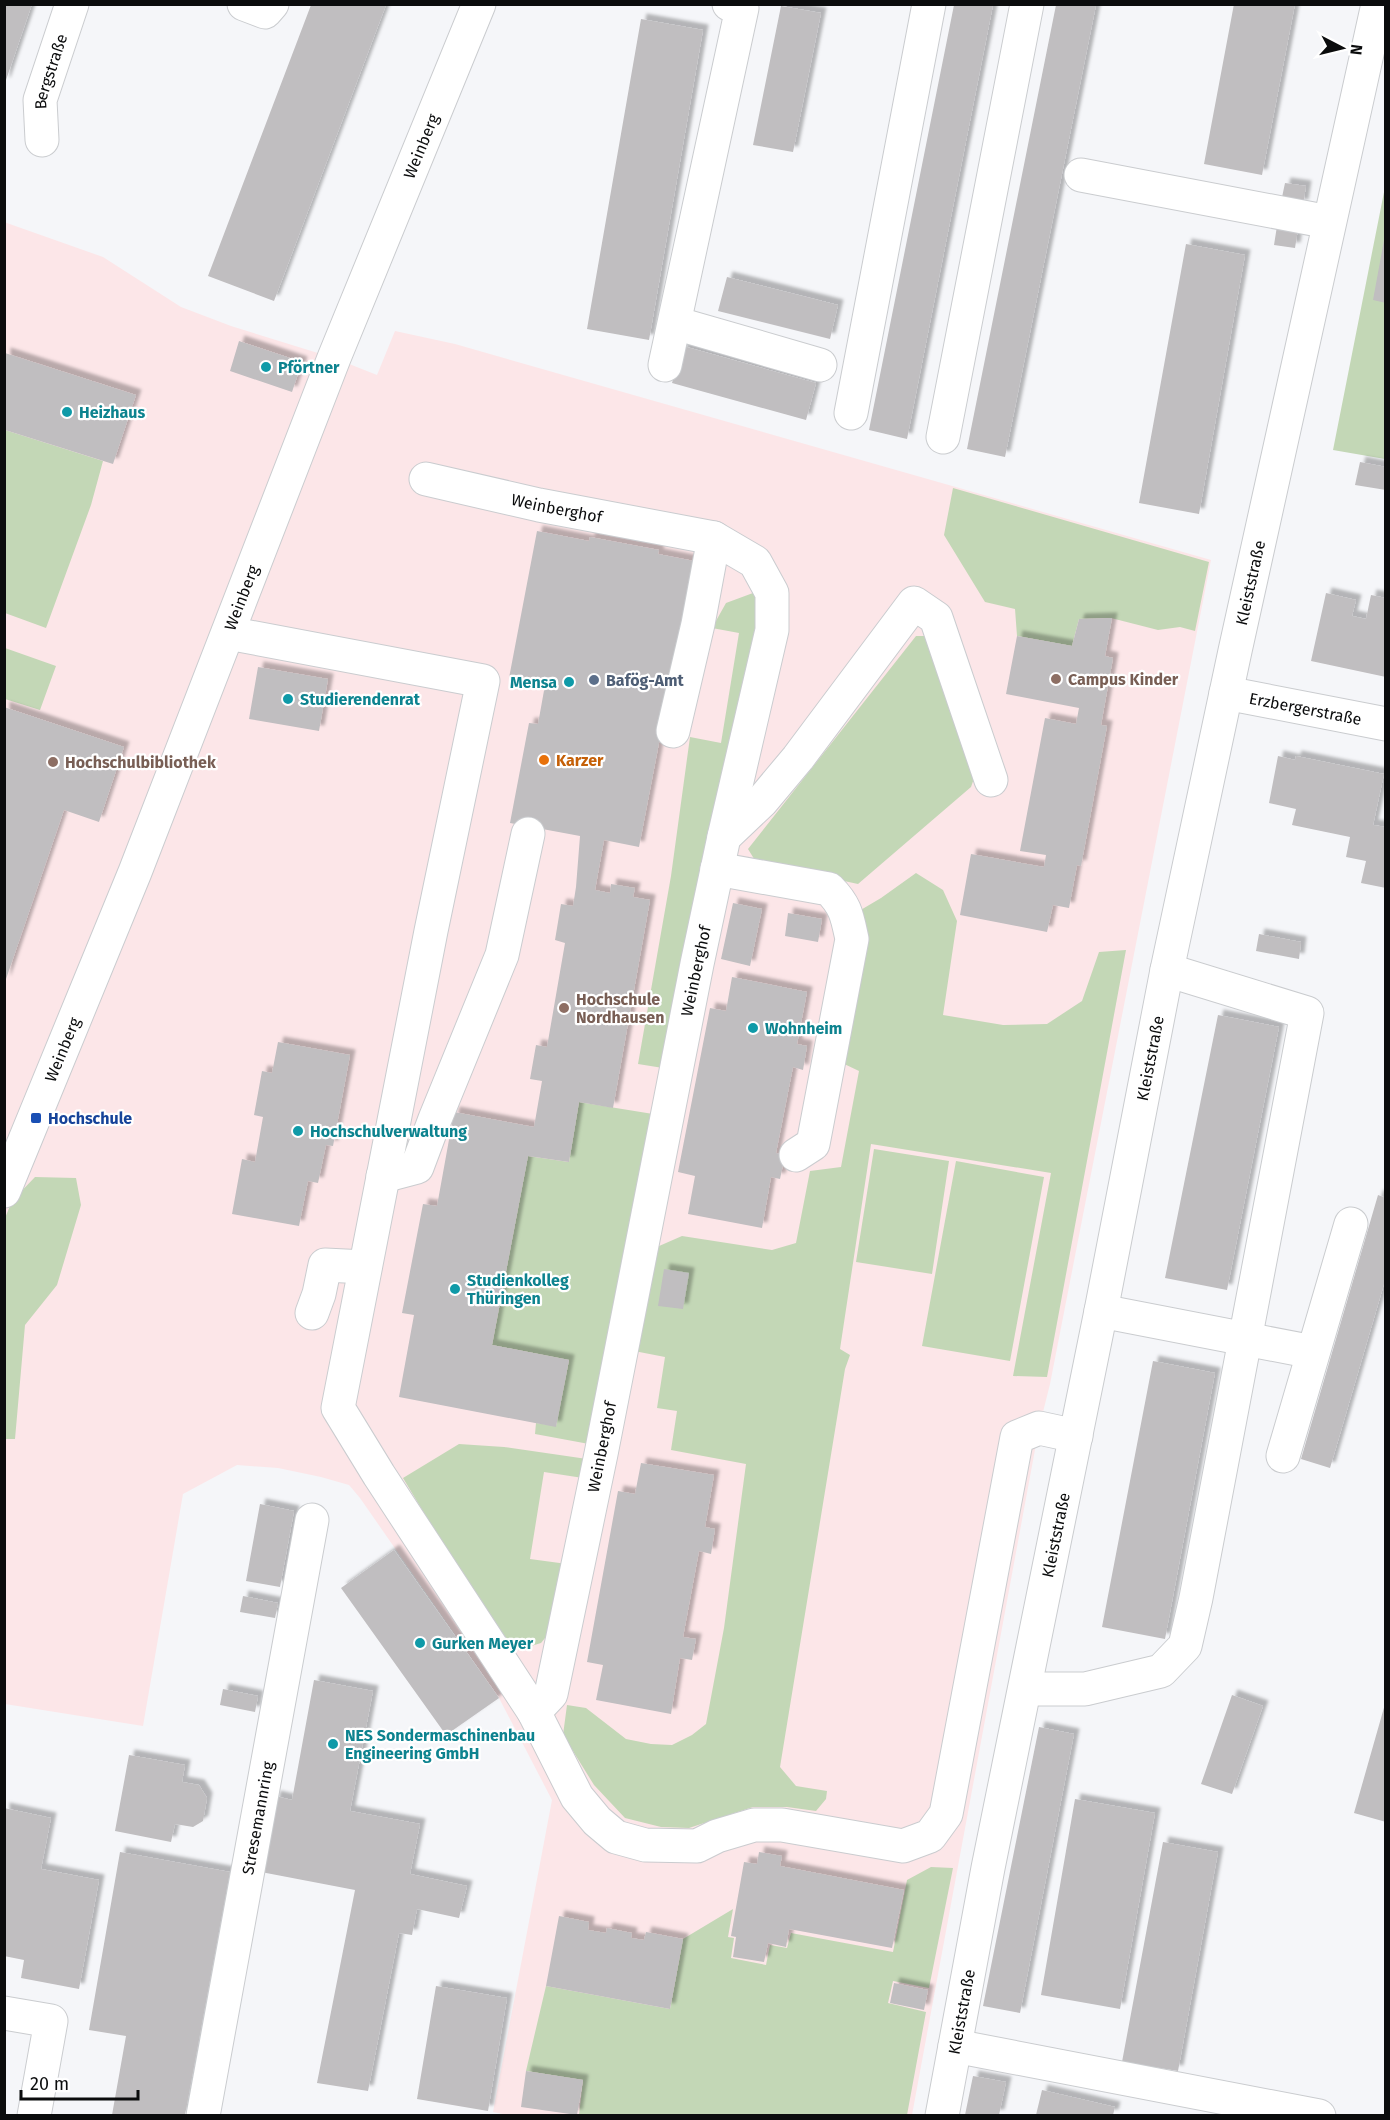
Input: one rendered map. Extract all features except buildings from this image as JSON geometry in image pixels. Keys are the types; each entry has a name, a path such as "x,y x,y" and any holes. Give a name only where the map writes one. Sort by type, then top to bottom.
{"street":[{"name":"Bergstraße","path":"42,140 40,100 72,4"},
{"path":"244,4 265,12 272,4"},
{"name":"Weinberg","path":"4,1191 135,872 334,358 479,4"},
{"path":"851,413 929,4"},
{"path":"943,437 1027,4"},
{"name":"Kleiststraße","path":"942,2115 986,1879 1101,1311 1167,970 1378,4"},
{"path":"665,365 741,6"},
{"path":"1081,175 1329,222"},
{"path":"675,323 820,365"},
{"name":"Weinberghof","path":"426,478 538,505 714,538 755,562 772,593 772,630 717,869 551,1694 534,1712"},
{"path":"673,731 698,624 714,538"},
{"path":"724,837 762,801 798,758 914,603 936,618 991,780"},
{"path":"228,633 483,681 430,930 338,1408 379,1475 534,1712 577,1797 597,1821 616,1836 645,1845 697,1846 717,1836 753,1825 772,1825 903,1846 930,1836 946,1814 1017,1437 1039,1428 1076,1436"},
{"name":"Erzbergerstraße","path":"1226,693 1386,724"},
{"path":"383,1176 417,1167 502,955 528,834"},
{"path":"717,869 829,889 846,909 852,939 816,1133 813,1144 796,1155"},
{"path":"1025,1689 1085,1689 1161,1671 1185,1646 1196,1598 1307,1013 1167,970"},
{"path":"1283,1455 1351,1224"},
{"path":"312,1313 325,1265 365,1267"},
{"path":"1101,1311 1313,1352"},
{"name":"Stresemannring","path":"203,2115 312,1520"},
{"path":"4,2013 51,2021 34,2115"},
{"path":"954,2046 1319,2115"}],"shaded area":[{"name":"Hochschule Nordhausen","path":"4,222 103,257 181,307 231,326 334,358 377,375 395,331 455,344 1211,560 1050,1384 1039,1428 912,2115 513,2116 493,2112 552,1800 499,1698 349,1485 278,1468 237,1465 183,1494 143,1726 5,1704"}],"green space":[{"path":"1385,187 1385,459 1333,450"},
{"path":"5,430 103,461 91,505 46,628 5,613"},
{"path":"953,488 1209,562 1195,631 1180,627 1158,630 1111,618 1079,619 1072,646 1017,636 1015,609 985,602 944,535"},
{"path":"753,593 760,607 714,806 663,1068 638,1064 671,876 690,737 721,743 739,633 712,628 726,603"},
{"path":"916,636 929,636 977,770 971,787 858,884 756,862 748,849"},
{"path":"5,648 56,666 40,710 5,699"},
{"path":"916,873 943,890 957,921 943,1015 1003,1025 1047,1024 1082,1001 1099,952 1126,950 1047,1377 1013,1376 1051,1173 871,1144 840,1349 850,1355 845,1369 780,1767 796,1786 827,1791 826,1799 816,1811 787,1807 753,1807 689,1828 661,1827 625,1818 594,1785 563,1735 567,1705 586,1708 626,1739 651,1744 672,1745 692,1735 706,1724 724,1628 746,1464 671,1450 677,1411 657,1408 665,1357 629,1350 650,1250 682,1236 772,1250 796,1243 810,1171 841,1167 859,1071 840,1062 859,911"},
{"path":"579,1102 653,1114 589,1444 535,1434 536,1423 556,1426 569,1360 492,1345 528,1156 569,1162"},
{"path":"874,1149 949,1161 932,1274 856,1262"},
{"path":"956,1161 1044,1177 1010,1361 922,1346"},
{"path":"35,1177 76,1178 81,1205 57,1285 25,1325 15,1439 5,1439 5,1218 12,1201"},
{"path":"459,1444 504,1447 587,1459 583,1478 544,1472 530,1559 567,1564 554,1627 541,1643 518,1650 496,1633 403,1478"},
{"path":"931,1867 953,1868 929,1988 893,1981 888,2003 926,2012 907,2115 579,2115 583,2080 526,2071 546,1986 670,2009 683,1939 733,1909 728,1937 734,1938 731,1958 766,1965 770,1945 787,1948 791,1933 893,1952 907,1880"}],"place":[{"name":"Pförtner","path":"266,367"},
{"name":"Heizhaus","path":"67,412"},
{"name":"Campus Kinder","path":"1056,679"},
{"name":"Bafög-Amt","path":"594,680"},
{"name":"Mensa","path":"569,682"},
{"name":"Studierendenrat","path":"288,699"},
{"name":"Karzer","path":"544,760"},
{"name":"Hochschulbibliothek","path":"53,762"},
{"name":"Hochschule Nordhausen","path":"564,1008"},
{"name":"Wohnheim","path":"753,1028"},
{"name":"Hochschule","path":"36,1118"},
{"name":"Hochschulverwaltung","path":"298,1131"},
{"name":"Studienkolleg Thüringen","path":"455,1289"},
{"name":"Gurken Meyer","path":"420,1643"},
{"name":"NES Sondermaschinenbau Engineering GmbH","path":"333,1744"}]}
